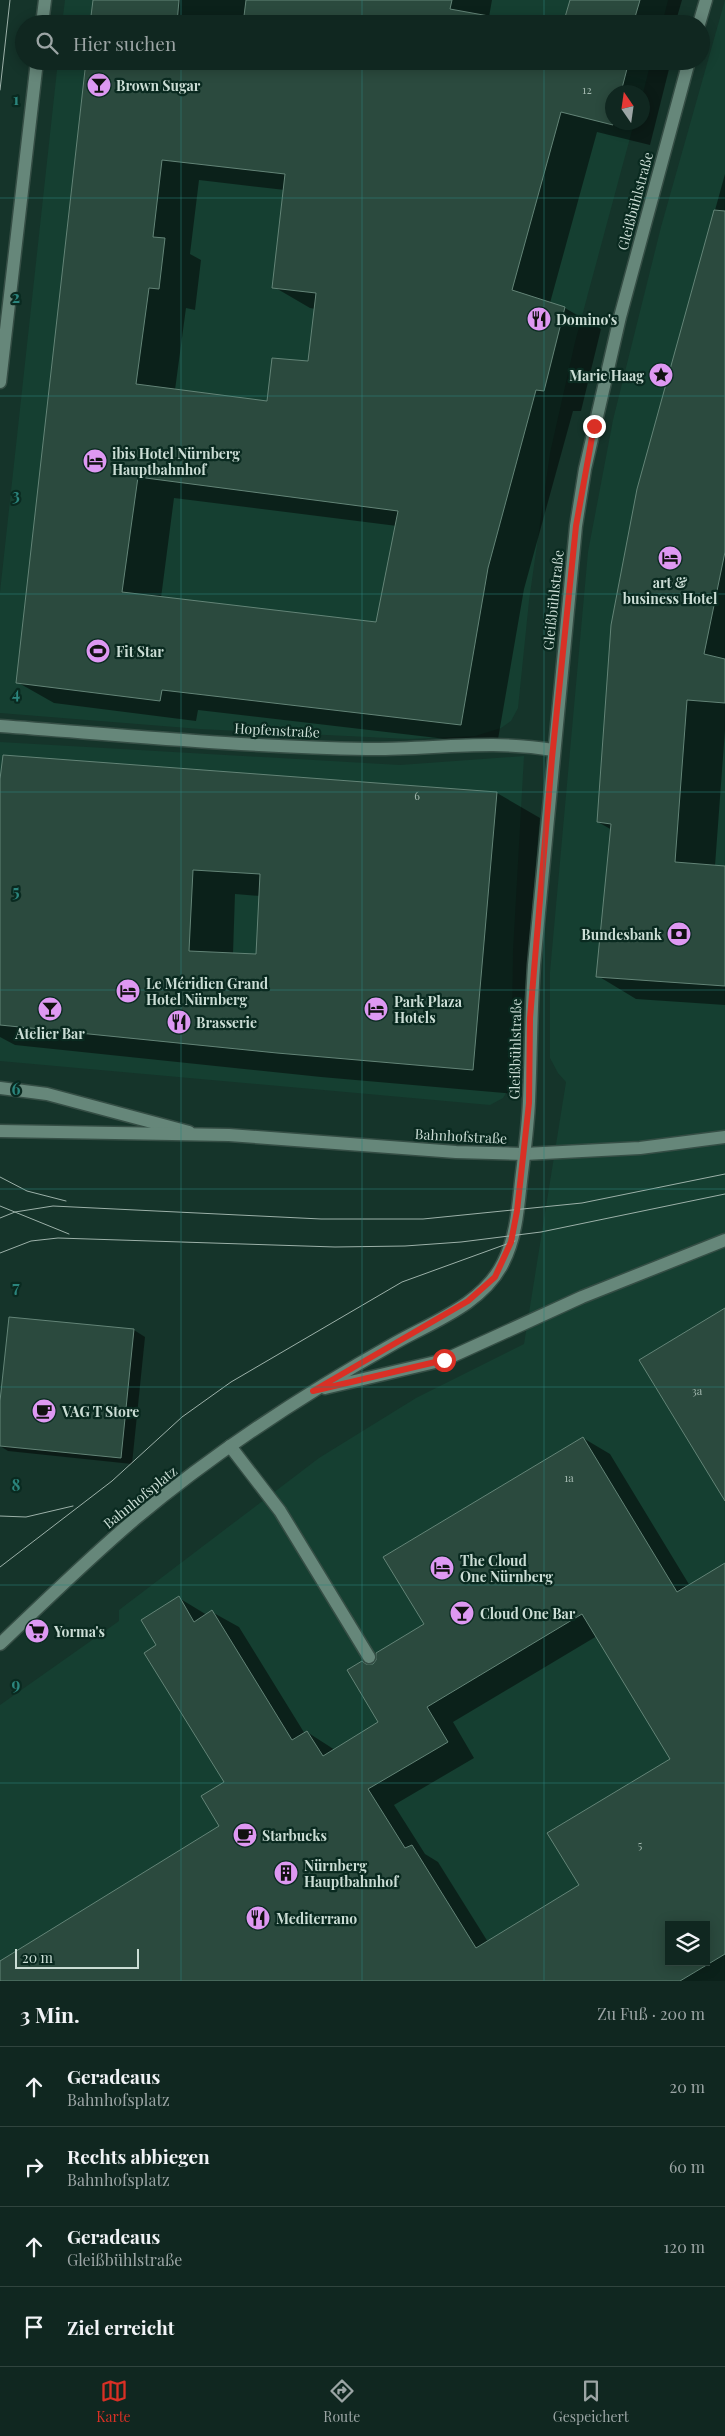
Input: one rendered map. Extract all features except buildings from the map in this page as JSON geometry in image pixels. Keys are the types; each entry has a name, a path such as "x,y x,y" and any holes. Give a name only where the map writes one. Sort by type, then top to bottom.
{"main road":[{"path":"43,15 45,0"},
{"path":"702,15 706,0"},
{"path":"0,382 36,70"},
{"name":"Gleißbühlstraße","path":"524,1154 529,1103 530,1018 533,974 576,526 589,452 620,317 687,70"},
{"name":"Hopfenstraße","path":"0,726 241,744 348,748 428,748 492,744 553,750"},
{"name":"Bahnhofstraße","path":"0,1088 47,1094 194,1134"},
{"name":"Bahnhofstraße","path":"0,1131 194,1134 456,1152 524,1154 631,1149 725,1137"},
{"name":"Bahnhofsplatz","path":"0,1644 134,1520 230,1446 313,1391 457,1309 478,1294 495,1277 511,1242 524,1154"},
{"name":"Bahnhofsplatz","path":"313,1391 444,1360 517,1325 725,1240"},
{"path":"230,1446 280,1511 369,1657"}],"shaded area":[{"path":"65,0 668,0 664,15 63,15"},
{"path":"725,0 725,1981 0,1981 0,1705 119,1621 119,1610 319,1458 416,1398 524,1344 566,1082 558,1073 550,1058 550,972 588,552 613,420 661,227 705,70 710,70 710,53"},
{"path":"57,70 649,70 645,85 605,85 605,130 632,130 575,342 550,453 529,601 518,708 511,721 501,728 475,736 409,739 200,729 0,713 0,592"},
{"path":"0,742 400,765 524,756 513,950 511,1085 503,1098 490,1105 0,1061"}],"tram line":[{"path":"0,90 10,0"},
{"path":"0,1218 15,1212 53,1206 321,1219 423,1219 582,1203 725,1174"},
{"path":"0,1177 27,1191 66,1201"},
{"path":"0,1253 31,1241 58,1238 335,1247 405,1246 461,1242 541,1232 725,1194"},
{"path":"0,1206 69,1234"},
{"path":"0,1567 112,1481 182,1417 231,1382 402,1282 515,1241"},
{"path":"0,1516 26,1517 73,1506"}],"place":[{"name":"Brown Sugar","path":"99,85"},
{"name":"Domino's","path":"539,319"},
{"name":"Marie Haag","path":"661,375"},
{"name":"ibis Hotel Nürnberg Hauptbahnhof","path":"95,461"},
{"name":"art & business Hotel","path":"670,558"},
{"name":"Fit Star","path":"98,651"},
{"name":"Bundesbank","path":"679,934"},
{"name":"Le Méridien Grand Hotel Nürnberg","path":"128,991"},
{"name":"Atelier Bar","path":"50,1009"},
{"name":"Park Plaza Hotels","path":"376,1009"},
{"name":"Brasserie","path":"179,1022"},
{"name":"VAG T Store","path":"44,1411"},
{"name":"The Cloud One Nürnberg","path":"442,1568"},
{"name":"Cloud One Bar","path":"462,1613"},
{"name":"Yorma's","path":"37,1631"},
{"name":"Starbucks","path":"245,1835"},
{"name":"Nürnberg Hauptbahnhof","path":"286,1873"},
{"name":"Mediterrano","path":"258,1918"}],"route":[{"path":"444,1360 313,1391 457,1309 478,1294 495,1277 504,1261 511,1242 517,1211 529,1103 530,1018 552,758 576,526 594,426"}]}
